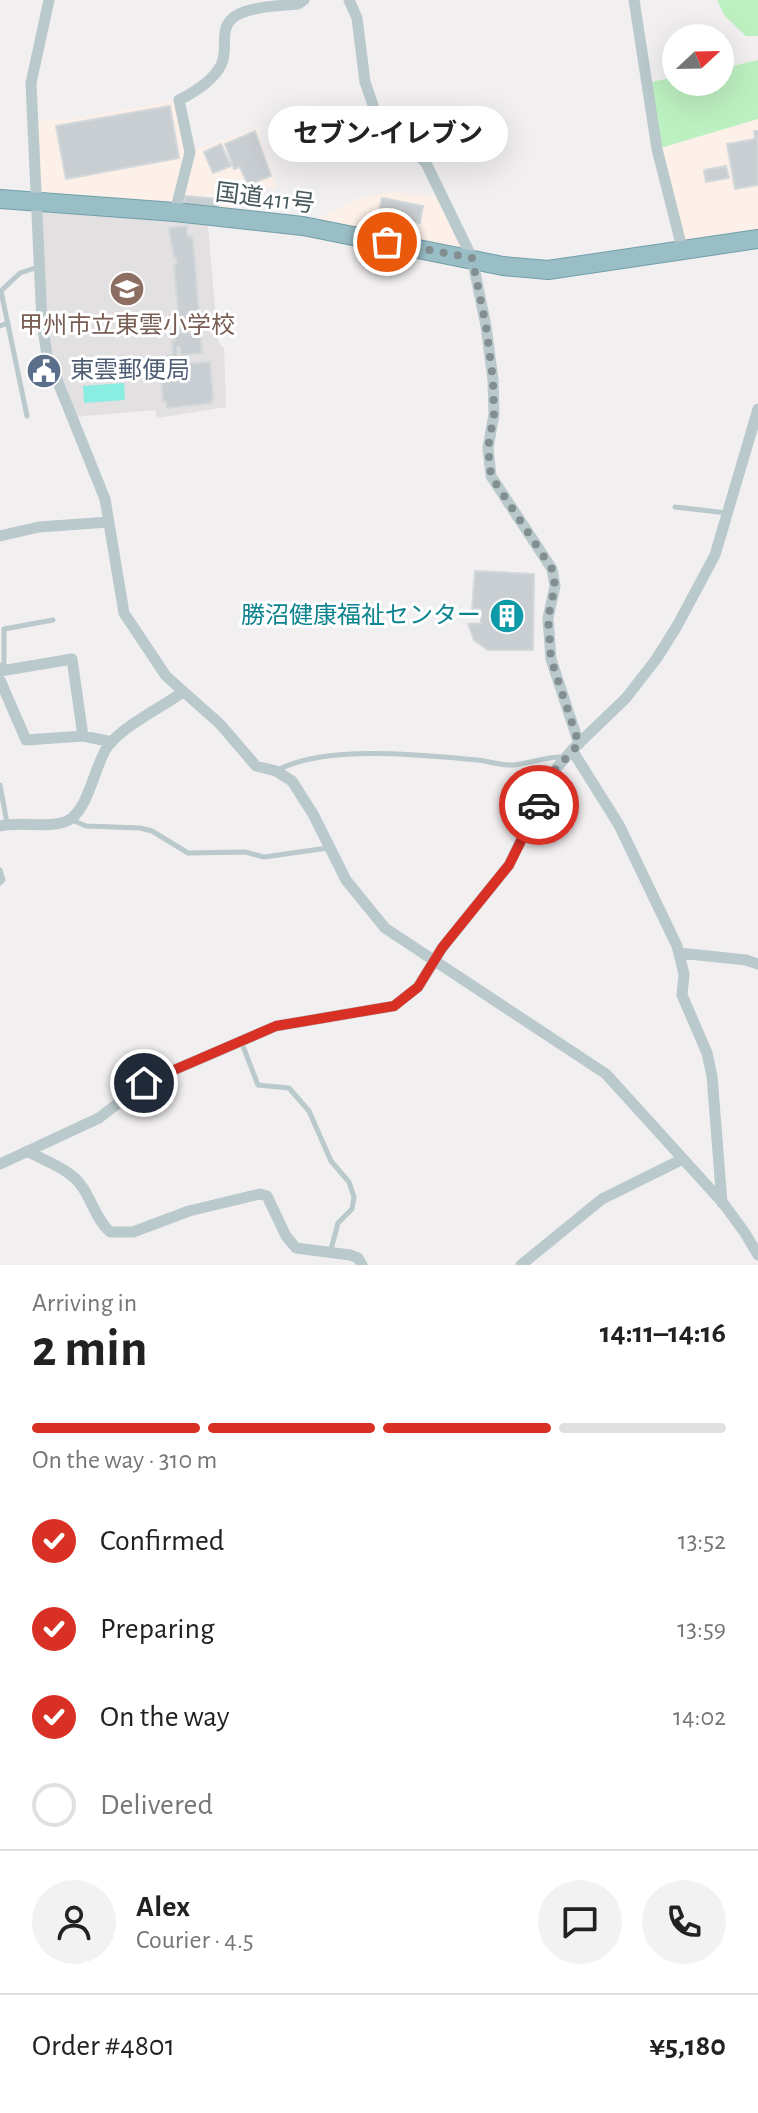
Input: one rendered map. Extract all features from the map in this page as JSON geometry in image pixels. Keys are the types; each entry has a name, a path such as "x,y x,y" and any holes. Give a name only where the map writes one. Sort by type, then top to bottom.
{"highway":[{"name":"国道411号","path":"0,199 175,212 303,226 503,266 548,270 758,239"}],"street":[{"path":"49,0 31,83 35,201 47,355 99,478 124,613 166,676 220,724 256,766 276,771 292,781 313,814 346,880 385,928 501,1002 538,1032 606,1074 723,1203 758,1255"},
{"path":"175,212 190,152 179,100 211,79 223,62 224,33 234,16 246,11 298,4 304,0"},
{"path":"349,0 357,18 365,82 376,114 426,163 472,258 493,380 494,414 488,448 491,476 552,569 555,586 548,618 551,659 572,750 619,825 679,953 684,974 682,995 707,1053 712,1076 723,1203"},
{"path":"634,0 657,149 683,252"},
{"path":"0,1164 99,1118 144,1083 276,1026 394,1006 418,987 434,961 509,865 554,771 626,698 657,658 715,555 758,409"},
{"path":"0,536 39,527 109,522"},
{"path":"0,668 72,659 83,736"},
{"path":"0,680 26,740 83,736 112,742"},
{"path":"4,825 71,820 84,801 108,746 130,726 183,692"},
{"path":"679,953 758,964"},
{"path":"27,1151 72,1176 102,1225 110,1232 133,1232 189,1211 260,1194 267,1196 286,1236 296,1248 358,1258 362,1265"},
{"path":"521,1265 602,1199 683,1159"}],"lane":[{"path":"27,416 1,291 20,273 39,267"},
{"path":"0,326 8,323"},
{"path":"675,507 728,513"},
{"path":"0,668 4,665 4,629 53,620"},
{"path":"276,771 303,760 348,754 404,755 512,765 572,750"},
{"path":"0,785 4,825"},
{"path":"71,820 86,826 152,831 188,853 245,852 264,857 329,847"},
{"path":"0,870 3,880 0,883"},
{"path":"241,1041 258,1085 289,1088 309,1111 331,1161 349,1182 354,1197 352,1209 338,1223 330,1254"}],"shaded area":[{"path":"179,100 190,152 257,128 276,187 234,191 229,218 35,201 32,121 74,119"},
{"path":"758,119 758,238 683,252 657,149"},
{"path":"391,192 442,196 472,258 303,226 356,199"},
{"name":"甲州市立東雲小学校","path":"35,201 207,216 218,342 224,348 226,407 157,418 155,410 73,417 47,355"}],"green space":[{"path":"717,0 758,0 758,36 746,36 725,16"},
{"path":"758,60 758,119 657,149 646,83 662,80 662,96 734,96 734,66"}],"water":[{"path":"124,383 125,400 84,403 83,386"}],"building":[{"path":"170,106 179,158 66,179 56,126"},
{"path":"255,131 271,176 248,185 240,167 234,169 225,144"},
{"path":"754,131 758,131 758,185 735,189 727,144 755,139"},
{"path":"221,144 231,166 213,173 204,152"},
{"path":"726,166 729,178 706,182 704,170"},
{"path":"185,196 218,199 218,208 184,204"},
{"path":"382,198 423,206 420,223 378,215"},
{"path":"187,226 187,236 191,236 193,242 199,312 203,312 205,331 200,331 202,353 181,355 180,347 177,347 177,354 179,364 210,362 213,397 211,403 167,408 166,401 163,401 160,366 168,365 167,355 173,355 172,341 175,341 175,334 180,333 174,265 177,264 169,228"},
{"name":"勝沼健康福祉センター","path":"475,571 534,574 533,650 488,650 474,640 468,624 481,623 481,609 472,609"}],"way so far":[{"path":"387,242 472,258 493,380 494,414 488,448 491,476 552,569 555,586 548,618 551,659 579,744 554,771 539,805"}],"place":[{"name":"セブン-イレブン","path":"387,242"},
{"name":"甲州市立東雲小学校","path":"127,289"},
{"name":"東雲郵便局","path":"44,371"},
{"name":"勝沼健康福祉センター","path":"507,616"}],"route":[{"path":"144,1083 276,1026 394,1006 409,996 442,948 509,865 539,805"}]}
